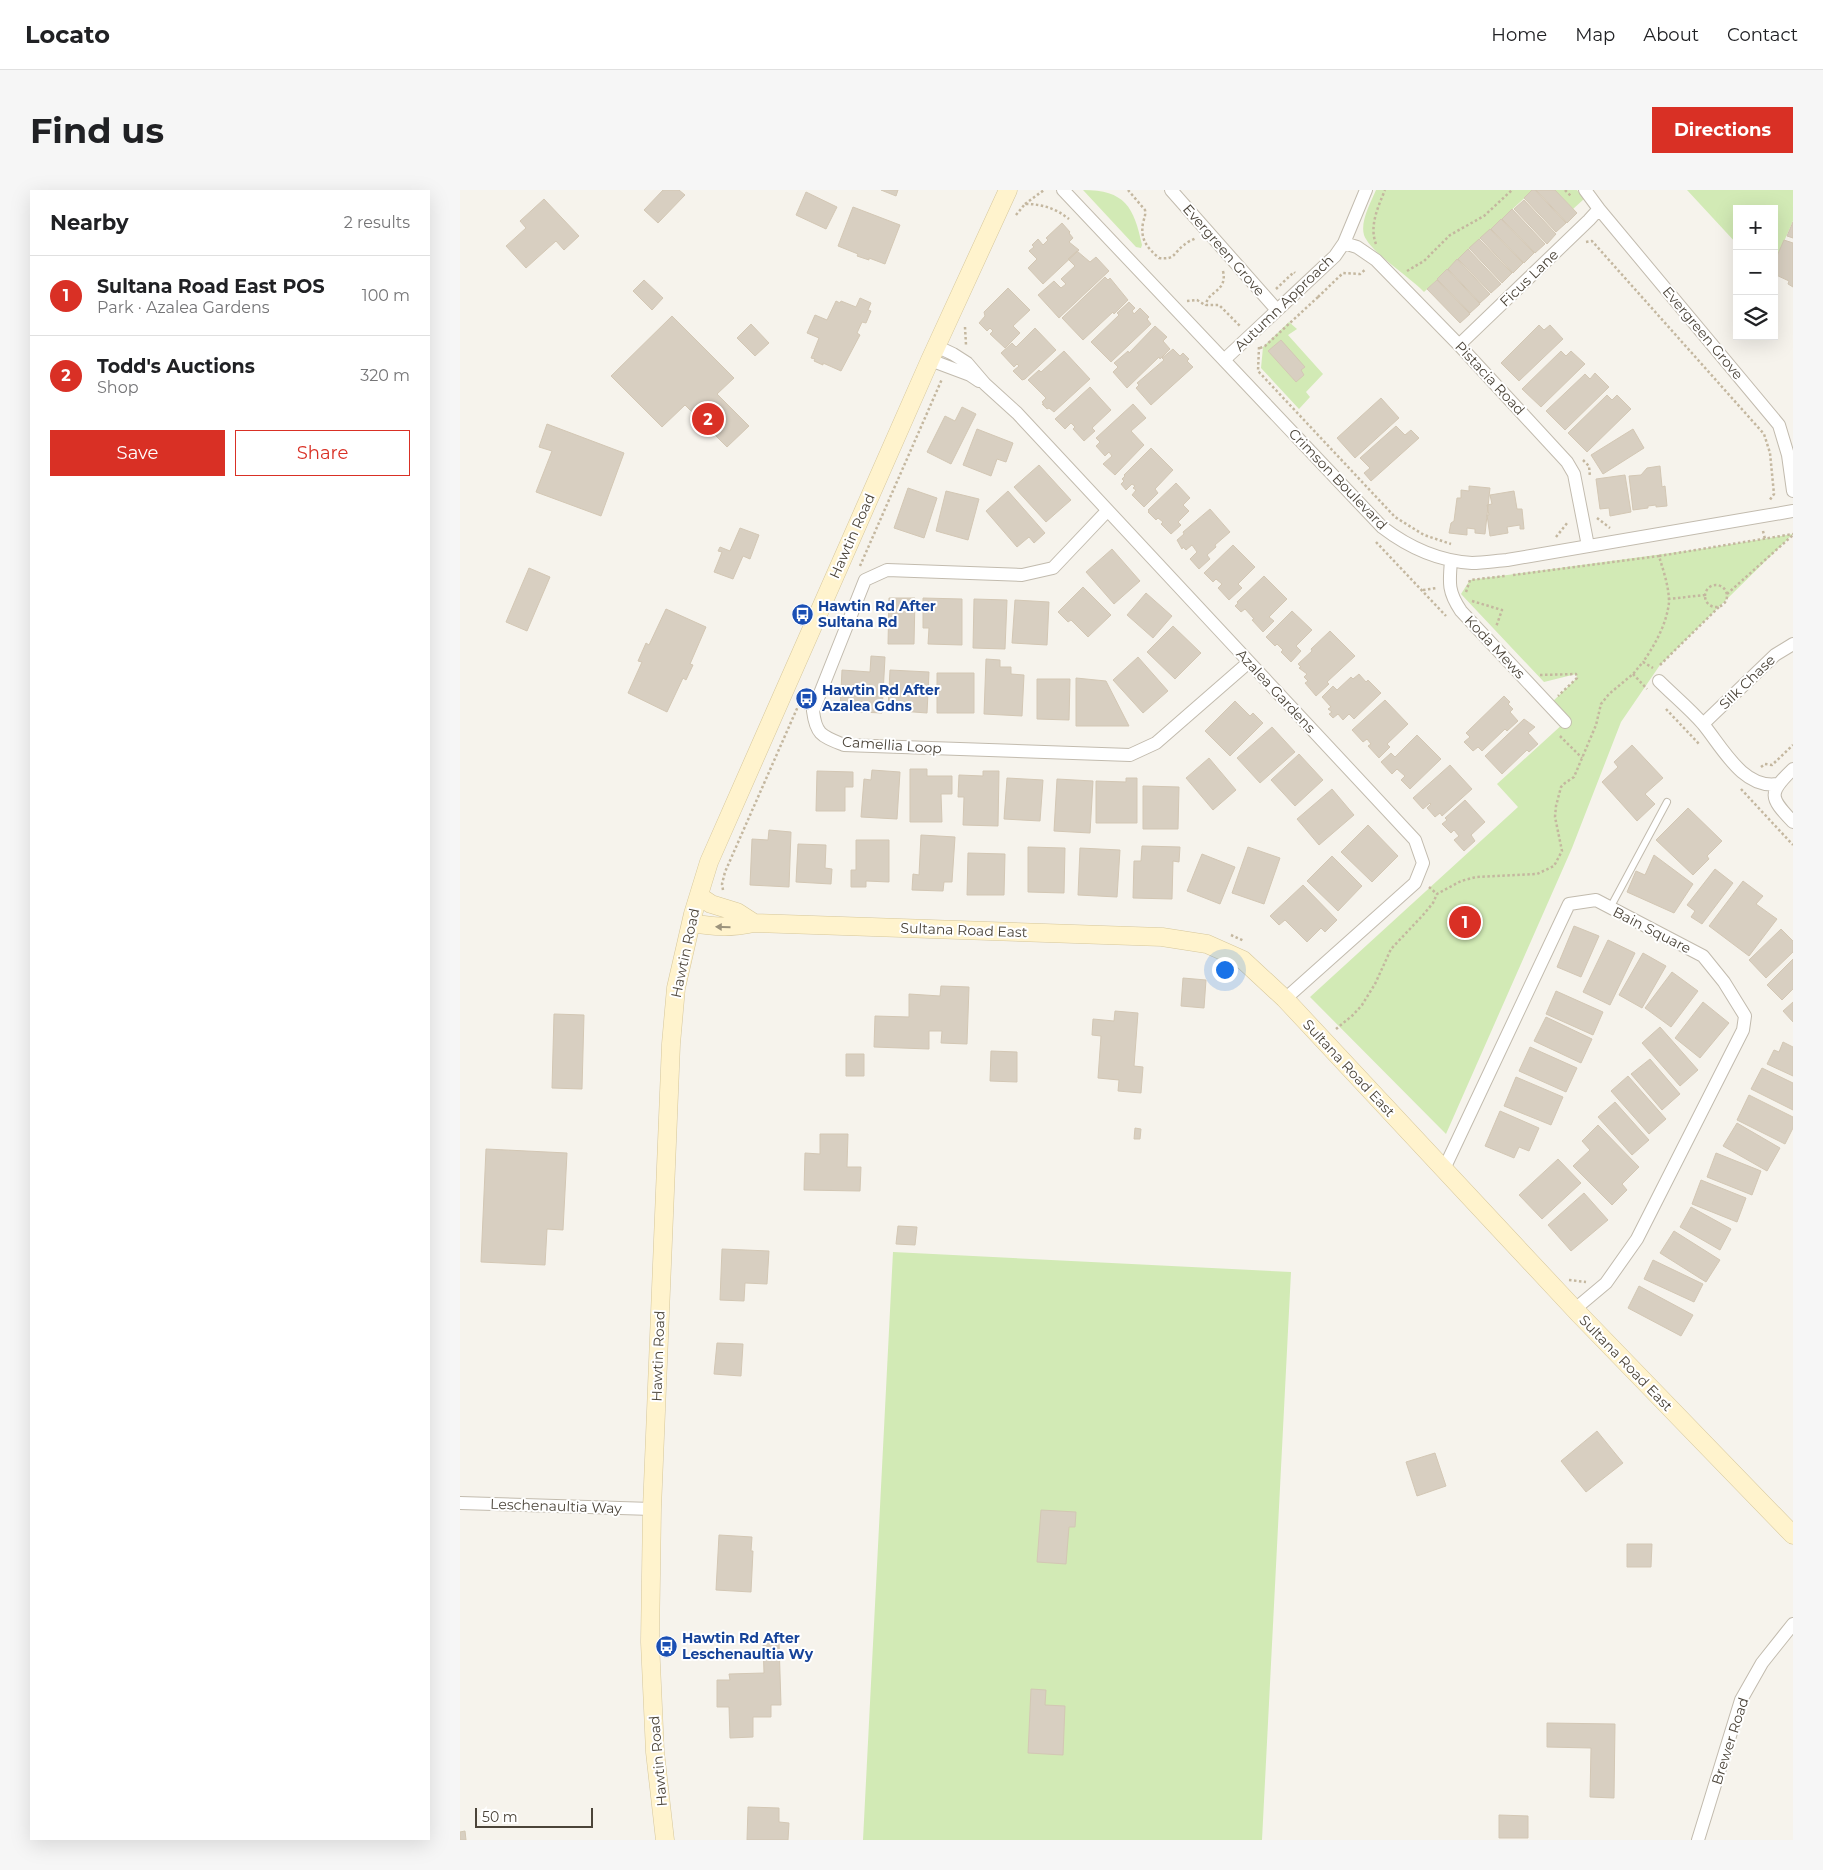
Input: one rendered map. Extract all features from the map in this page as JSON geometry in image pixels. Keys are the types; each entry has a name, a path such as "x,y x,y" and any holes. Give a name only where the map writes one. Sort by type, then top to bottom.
{"main road":[{"name":"Hawtin Road","path":"665,1840 655,1752 650,1642 652,1509 671,1044 676,988 698,896 709,862 940,353 1008,190"},
{"name":"Sultana Road East","path":"698,896 711,904 736,912 754,922"},
{"name":"Sultana Road East","path":"691,923 714,927 735,927 754,922 1162,937 1207,944 1243,960 1285,999 1575,1309 1793,1535"}],"street":[{"name":"Crimson Boulevard","path":"1063,190 1382,527 1410,546 1452,561 1474,563 1507,560 1793,511"},
{"name":"Evergreen Grove","path":"1171,190 1277,310"},
{"name":"Autumn Approach","path":"1224,360 1326,266 1344,243 1366,190"},
{"name":"Evergreen Grove","path":"1584,190 1779,425 1788,454 1793,491"},
{"name":"Ficus Lane","path":"1459,345 1599,210"},
{"name":"Pistacia Road","path":"1344,243 1357,247 1375,258 1459,345 1567,462 1574,474 1588,546"},
{"name":"Azalea Gardens","path":"940,353 948,367 970,375 985,384"},
{"name":"Azalea Gardens","path":"940,353 967,363 985,384 1017,413 1414,840 1423,864 1415,883 1285,999"},
{"name":"Camellia Loop","path":"1107,510 1053,568 1022,575 886,570 865,580 813,711 815,724 821,736 844,745 1130,755 1156,743 1248,662"},
{"name":"Koda Mews","path":"1452,561 1450,586 1452,598 1461,611 1549,705 1560,726"},
{"name":"Silk Chase","path":"1703,724 1775,655 1793,644"},
{"path":"1662,676 1703,724 1718,745 1749,778 1764,785 1778,784"},
{"path":"1793,769 1778,784 1775,790 1777,804 1793,822"},
{"name":"Bain Square","path":"1444,1169 1569,904 1596,900 1703,956 1724,982 1745,1016 1743,1030 1637,1238 1606,1283 1575,1309"},
{"name":"Leschenaultia Way","path":"460,1503 652,1509"},
{"name":"Brewer Road","path":"1698,1840 1742,1700 1762,1663 1793,1624"}],"lane":[{"path":"1610,908 1667,802"}],"path":[{"path":"1014,216 1025,204 1044,190"},
{"path":"1128,190 1146,210 1142,228 1144,243 1159,258 1171,258 1176,255 1183,245 1200,238"},
{"path":"1380,249 1374,239 1374,226 1385,190"},
{"path":"1403,274 1424,261 1450,235 1484,216 1512,190"},
{"path":"1025,204 1049,206 1068,218 1075,225"},
{"path":"1575,235 1581,242 1592,241 1764,434 1770,453 1774,494 1760,512 1765,539"},
{"path":"1220,266 1224,272 1223,284 1206,303 1206,306 1219,305 1260,348 1258,371 1395,517 1424,535 1452,544"},
{"path":"940,353 965,327"},
{"path":"856,574 948,367"},
{"path":"1554,539 1571,518 1596,517 1615,531"},
{"path":"1478,607 1465,593 1470,580 1659,556 1793,534"},
{"path":"1727,594 1793,534"},
{"path":"1375,540 1449,618"},
{"path":"1324,1040 1353,1016 1362,1005 1375,984 1391,949 1423,916 1437,894 1461,881 1476,877 1537,874 1554,866 1562,851 1555,817 1558,797 1565,783 1574,777 1596,725 1601,704 1643,662 1661,631 1668,599 1666,581 1659,556"},
{"path":"1643,662 1652,668 1657,668 1726,601 1727,594 1724,588 1714,585 1708,589 1705,595 1706,600 1711,606 1720,606"},
{"path":"1668,599 1705,595"},
{"path":"1472,601 1502,610 1490,642"},
{"path":"1490,620 1496,627"},
{"path":"1660,665 1662,676"},
{"path":"1534,669 1540,676 1576,674 1577,678 1549,705"},
{"path":"726,896 722,884 725,872 801,701"},
{"path":"1560,726 1582,758"},
{"path":"1762,772 1759,769 1765,764 1772,765 1793,745"},
{"path":"1739,787 1749,778"},
{"path":"1224,932 1241,939 1247,944"},
{"path":"1565,1279 1590,1283"}],"green space":[{"path":"1083,190 1109,193 1125,203 1135,220 1142,245 1141,248 1136,247"},
{"path":"1376,190 1533,190 1424,292 1382,257 1364,235 1363,224"},
{"path":"1555,190 1577,190 1584,199 1573,209"},
{"path":"1687,190 1793,190 1793,221 1778,255 1778,205 1733,205 1733,240"},
{"path":"1289,322 1297,329 1288,335 1323,374 1306,392 1310,397 1299,409 1261,368 1263,347"},
{"path":"1793,534 1660,665 1621,722 1572,848 1446,1134 1310,997 1518,807 1497,784 1565,722 1549,705 1577,678 1576,674 1544,682 1461,594 1470,580 1708,548"},
{"path":"893,1252 1291,1272 1262,1840 863,1840"}],"building":[{"path":"663,190 679,190 685,195 658,223 644,210"},
{"path":"881,190 898,190 896,196"},
{"path":"1532,190 1535,190 1566,223 1556,232 1524,198"},
{"path":"1536,190 1555,190 1577,213 1567,223"},
{"path":"806,192 837,207 826,229 796,215"},
{"path":"544,199 579,236 564,250 556,241 526,268 506,246 526,228 520,221"},
{"path":"1524,200 1556,234 1547,244 1514,209"},
{"path":"853,207 900,225 885,264 857,256 858,254 838,246"},
{"path":"1512,209 1545,244 1535,253 1502,219"},
{"path":"1501,219 1534,253 1524,263 1491,229"},
{"path":"1793,222 1793,238 1787,236"},
{"path":"1062,223 1073,238 1069,242 1079,250 1043,284 1028,268 1037,259 1029,251 1034,247 1032,245 1038,239 1043,245 1048,240 1046,238"},
{"path":"1490,229 1523,263 1513,273 1480,238"},
{"path":"1479,239 1512,273 1502,283 1469,248"},
{"path":"1784,240 1793,243 1793,287 1788,284 1789,281 1778,276 1778,254"},
{"path":"1468,249 1501,284 1491,293 1458,259"},
{"path":"1077,251 1090,262 1096,257 1109,271 1059,318 1038,295 1054,281 1061,288 1066,284 1061,279 1075,266 1068,259"},
{"path":"1457,259 1490,294 1480,303 1448,269"},
{"path":"1447,269 1480,304 1470,313 1437,279"},
{"path":"1105,277 1108,280 1110,278 1128,300 1083,340 1062,318"},
{"path":"644,280 663,298 652,310 633,291"},
{"path":"1437,280 1470,314 1460,323 1427,289"},
{"path":"1008,288 1030,310 1013,326 1020,333 1005,348 990,334 993,331 990,328 987,331 979,323 985,316 984,312"},
{"path":"860,298 871,303 868,310 871,311 866,323 862,322 857,333 860,335 841,371 814,361 815,359 811,358 819,338 807,333 815,315 827,320 836,301 856,307"},
{"path":"1129,302 1135,308 1132,311 1134,314 1140,308 1149,317 1147,319 1151,324 1111,362 1091,342 1119,315 1117,313"},
{"path":"672,316 734,378 717,394 749,426 727,447 685,405 662,427 611,376"},
{"path":"751,324 769,343 755,356 737,338"},
{"path":"1539,325 1544,330 1550,325 1563,339 1519,381 1501,363"},
{"path":"1155,326 1167,337 1163,341 1170,349 1127,388 1113,372 1118,367 1114,363 1128,351 1129,353"},
{"path":"1035,328 1056,350 1022,380 1013,371 1019,366 1017,364 1014,367 1001,353 1012,343 1016,347"},
{"path":"1281,340 1305,367 1301,370 1304,375 1296,382 1268,351"},
{"path":"1173,349 1180,356 1183,353 1193,367 1151,405 1136,388 1139,385 1137,383 1164,360 1162,358"},
{"path":"1064,351 1090,379 1054,412 1042,404 1044,404 1042,402 1046,398 1028,380 1039,370 1041,372"},
{"path":"1561,351 1566,356 1571,351 1585,364 1541,407 1522,389"},
{"path":"1595,373 1609,387 1565,430 1546,411 1585,374 1590,379"},
{"path":"1090,387 1111,410 1092,428 1095,431 1084,441 1073,429 1075,427 1071,423 1065,429 1055,419"},
{"path":"1607,395 1612,400 1617,395 1631,409 1587,452 1568,433"},
{"path":"1381,398 1399,418 1355,458 1337,438"},
{"path":"1133,404 1146,418 1131,431 1144,445 1115,475 1103,464 1112,456 1109,452 1105,456 1096,446 1100,442 1096,438"},
{"path":"962,407 976,414 951,464 927,452 945,416 955,421"},
{"path":"547,424 624,453 601,516 536,492 552,451 539,447"},
{"path":"1396,426 1405,435 1411,430 1419,438 1371,481 1364,473 1370,468 1360,458"},
{"path":"977,429 1013,443 1006,462 997,459 991,476 963,465"},
{"path":"1633,429 1644,448 1603,474 1591,455"},
{"path":"1151,448 1173,470 1155,489 1158,493 1144,507 1132,495 1136,490 1133,488 1135,486 1132,484 1126,490 1121,484 1124,481 1122,479 1124,475"},
{"path":"1039,465 1071,500 1046,522 1014,487"},
{"path":"1660,466 1662,487 1665,486 1667,506 1656,507 1656,505 1633,510 1629,476 1641,475 1647,468"},
{"path":"1625,475 1631,512 1610,516 1609,508 1600,509 1596,479"},
{"path":"1176,483 1190,498 1183,505 1189,511 1178,522 1181,525 1171,534 1161,524 1163,522 1158,518 1156,520 1148,510"},
{"path":"1469,486 1490,488 1485,534 1475,533 1475,529 1467,528 1467,535 1449,533 1451,523 1454,521 1457,498 1461,498 1461,490 1469,491"},
{"path":"908,488 937,498 924,538 894,528"},
{"path":"946,491 979,499 968,540 936,531"},
{"path":"1008,491 1045,533 1034,543 1029,537 1017,547 986,511"},
{"path":"1514,491 1517,509 1522,509 1524,529 1520,529 1520,525 1507,527 1508,533 1490,536 1487,505 1492,504 1490,495"},
{"path":"1210,509 1230,532 1215,545 1216,547 1207,555 1210,559 1199,569 1190,559 1197,552 1192,545 1186,550 1183,547 1182,549 1177,540 1184,534 1183,532"},
{"path":"740,528 759,535 750,559 743,556 733,579 714,572 722,552 718,551 720,547 730,551"},
{"path":"1233,545 1255,567 1238,584 1242,588 1229,600 1218,588 1222,584 1216,579 1213,582 1204,573"},
{"path":"1112,549 1140,581 1114,604 1086,572"},
{"path":"529,568 550,577 527,631 506,622"},
{"path":"1264,576 1287,599 1269,617 1274,621 1263,632 1245,609 1241,612 1235,606"},
{"path":"1083,587 1111,615 1088,637 1071,620 1068,622 1058,612"},
{"path":"1146,593 1172,616 1153,638 1127,615"},
{"path":"889,598 915,598 914,644 888,644"},
{"path":"923,598 962,599 962,645 928,644 929,628 923,628"},
{"path":"974,599 1007,600 1005,649 973,648"},
{"path":"1015,600 1049,602 1047,645 1012,643"},
{"path":"666,609 706,627 690,664 693,665 686,680 683,678 667,712 628,693 642,662 638,661 646,643 649,645"},
{"path":"1292,611 1312,630 1296,646 1301,651 1291,662 1281,652 1283,650 1277,644 1275,646 1266,637"},
{"path":"1173,626 1201,653 1175,679 1147,652"},
{"path":"1330,631 1355,656 1327,682 1329,684 1316,696 1305,683 1308,681 1304,677 1307,674 1299,668 1301,667 1298,664"},
{"path":"871,656 885,657 882,713 840,711 842,670 870,672"},
{"path":"1138,657 1168,691 1143,713 1113,680"},
{"path":"986,659 1000,660 1000,667 1011,667 1011,674 1024,675 1022,716 984,714"},
{"path":"890,670 929,672 927,713 888,710"},
{"path":"937,673 974,673 974,713 937,713"},
{"path":"1359,674 1381,693 1354,719 1349,714 1343,720 1338,714 1333,718 1329,714 1332,712 1328,709 1331,707 1322,697 1333,686 1337,690 1351,677 1353,679"},
{"path":"1076,678 1106,681 1129,726 1076,726"},
{"path":"1037,679 1070,679 1069,720 1037,719"},
{"path":"1504,696 1510,702 1508,704 1513,709 1510,712 1518,721 1507,731 1505,729 1482,751 1478,747 1473,751 1464,742 1470,737 1466,733"},
{"path":"1385,700 1408,724 1387,744 1390,747 1379,758 1368,746 1371,744 1367,739 1363,742 1352,730"},
{"path":"1235,701 1250,716 1253,713 1263,723 1230,756 1205,731"},
{"path":"1524,719 1535,727 1528,733 1538,744 1529,752 1527,750 1502,774 1485,756"},
{"path":"1272,727 1295,752 1260,783 1237,758"},
{"path":"1417,735 1441,759 1410,789 1401,780 1405,776 1397,769 1392,774 1381,762 1391,753 1395,757"},
{"path":"1632,745 1663,778 1645,794 1655,804 1637,821 1602,782 1618,767 1614,762"},
{"path":"1299,754 1323,780 1295,806 1271,780"},
{"path":"1209,758 1236,790 1213,810 1186,778"},
{"path":"1450,765 1472,789 1442,816 1440,813 1435,817 1427,808 1430,803 1423,809 1413,798"},
{"path":"910,769 927,769 927,776 952,776 952,794 941,794 942,822 910,822"},
{"path":"872,770 900,772 897,819 861,817 864,779 871,780"},
{"path":"817,771 853,772 853,787 845,787 845,811 816,811"},
{"path":"983,771 999,771 998,826 963,825 964,797 958,797 959,775 983,776"},
{"path":"1007,778 1043,780 1040,821 1004,819"},
{"path":"1126,778 1137,778 1137,823 1096,823 1096,781 1126,782"},
{"path":"1057,779 1093,781 1090,833 1054,831"},
{"path":"1143,786 1179,787 1178,829 1143,829"},
{"path":"1332,789 1354,815 1319,845 1297,819"},
{"path":"1465,800 1485,822 1471,835 1475,841 1464,851 1454,840 1459,836 1454,830 1451,833 1442,824 1447,820 1445,818"},
{"path":"1688,808 1722,841 1707,856 1709,859 1693,875 1656,840"},
{"path":"1368,825 1398,856 1372,882 1341,852"},
{"path":"769,830 791,832 789,887 750,885 752,839 768,840"},
{"path":"921,835 955,837 952,882 944,882 943,891 912,890 913,874 919,875"},
{"path":"856,840 889,840 889,882 866,881 866,887 851,887 851,870 856,870"},
{"path":"798,844 826,845 825,868 832,869 831,884 796,882"},
{"path":"1142,846 1180,847 1179,862 1173,861 1172,899 1133,898 1134,861 1141,861"},
{"path":"1028,847 1065,848 1064,893 1028,892"},
{"path":"1248,847 1280,858 1264,904 1232,893"},
{"path":"1080,848 1120,850 1117,897 1078,895"},
{"path":"968,853 1005,854 1004,895 967,895"},
{"path":"1202,854 1235,867 1220,904 1187,891"},
{"path":"1654,855 1693,884 1674,913 1627,892 1636,871 1645,875"},
{"path":"1332,856 1362,886 1338,911 1307,881"},
{"path":"1715,869 1733,883 1702,924 1691,917 1695,911 1687,905"},
{"path":"1743,881 1763,896 1756,904 1777,919 1749,956 1709,926"},
{"path":"1303,885 1337,920 1325,932 1321,928 1307,942 1285,920 1279,925 1270,916"},
{"path":"1574,926 1599,936 1581,977 1557,967"},
{"path":"1781,929 1793,941 1793,952 1766,978 1749,960"},
{"path":"1608,940 1635,953 1610,1005 1583,992"},
{"path":"1643,953 1666,966 1642,1008 1619,995"},
{"path":"1793,959 1793,989 1782,1000 1767,985"},
{"path":"1672,972 1698,991 1671,1027 1645,1008"},
{"path":"1183,978 1206,980 1204,1008 1181,1006"},
{"path":"941,986 969,987 967,1044 941,1043 942,1031 929,1031 929,1049 874,1047 875,1016 909,1017 909,994 940,996"},
{"path":"1556,991 1603,1012 1593,1035 1546,1014"},
{"path":"1703,1002 1729,1023 1700,1058 1675,1038"},
{"path":"1793,1002 1793,1022 1783,1011"},
{"path":"1115,1011 1138,1013 1134,1066 1143,1067 1141,1093 1118,1091 1119,1080 1098,1078 1101,1036 1092,1035 1093,1019 1114,1021"},
{"path":"554,1014 584,1015 582,1089 552,1088"},
{"path":"1546,1017 1592,1039 1581,1063 1534,1041"},
{"path":"1660,1027 1698,1070 1680,1086 1642,1043"},
{"path":"1783,1042 1793,1047 1793,1076 1767,1064 1774,1050 1779,1052"},
{"path":"1530,1047 1577,1068 1566,1092 1519,1071"},
{"path":"991,1051 1017,1052 1017,1082 990,1081"},
{"path":"846,1054 864,1054 864,1076 846,1076"},
{"path":"1650,1059 1680,1094 1662,1110 1631,1074"},
{"path":"1762,1068 1793,1083 1793,1110 1751,1089"},
{"path":"1628,1076 1666,1119 1649,1134 1611,1091"},
{"path":"1516,1077 1563,1097 1551,1125 1504,1106"},
{"path":"1749,1095 1793,1117 1793,1128 1785,1144 1737,1120"},
{"path":"1615,1102 1649,1140 1632,1155 1598,1117"},
{"path":"1500,1111 1539,1128 1529,1151 1519,1147 1514,1158 1485,1146"},
{"path":"1737,1123 1780,1148 1767,1171 1723,1146"},
{"path":"1598,1125 1639,1167 1622,1184 1627,1190 1612,1205 1573,1166 1590,1150 1582,1141"},
{"path":"1135,1128 1141,1129 1140,1139 1134,1139"},
{"path":"820,1134 848,1134 847,1167 861,1167 860,1191 804,1190 805,1153 820,1154"},
{"path":"486,1149 567,1153 563,1230 547,1229 545,1265 481,1262"},
{"path":"1716,1153 1761,1171 1752,1195 1707,1177"},
{"path":"1558,1159 1581,1183 1542,1219 1519,1195"},
{"path":"1701,1180 1746,1198 1737,1222 1692,1204"},
{"path":"1584,1193 1608,1220 1571,1251 1548,1225"},
{"path":"1691,1207 1731,1229 1720,1250 1680,1227"},
{"path":"898,1226 917,1227 915,1245 896,1244"},
{"path":"1674,1231 1720,1260 1706,1282 1660,1253"},
{"path":"722,1249 769,1251 767,1284 745,1283 744,1301 720,1300"},
{"path":"1653,1260 1703,1284 1694,1302 1644,1279"},
{"path":"1639,1286 1693,1315 1681,1336 1628,1308"},
{"path":"717,1343 743,1344 741,1376 714,1374"},
{"path":"1597,1431 1623,1463 1586,1492 1561,1461"},
{"path":"1435,1453 1446,1486 1417,1496 1406,1462"},
{"path":"1041,1510 1076,1512 1075,1527 1069,1527 1066,1564 1037,1562"},
{"path":"719,1535 752,1537 751,1592 716,1590"},
{"path":"1627,1544 1652,1544 1651,1567 1627,1567"},
{"path":"763,1642 779,1642 781,1705 771,1705 771,1717 753,1717 753,1737 730,1738 729,1707 717,1707 717,1680 730,1680 729,1674 764,1673"},
{"path":"1031,1689 1046,1690 1045,1705 1065,1706 1063,1755 1028,1753"},
{"path":"1547,1723 1615,1724 1614,1798 1590,1797 1591,1748 1547,1747"},
{"path":"748,1807 779,1808 779,1822 789,1823 788,1840 747,1840"},
{"path":"1499,1815 1528,1816 1528,1838 1499,1838"},
{"path":"465,1831 466,1840 460,1840 460,1832"}],"place":[{"name":"Todd's Auctions","path":"708,419"},
{"name":"Hawtin Rd After Sultana Rd","path":"802,614"},
{"name":"Hawtin Rd After Azalea Gdns","path":"806,698"},
{"name":"Sultana Road East POS","path":"1465,922"},
{"name":"Hawtin Rd After Leschenaultia Wy","path":"666,1646"}]}
